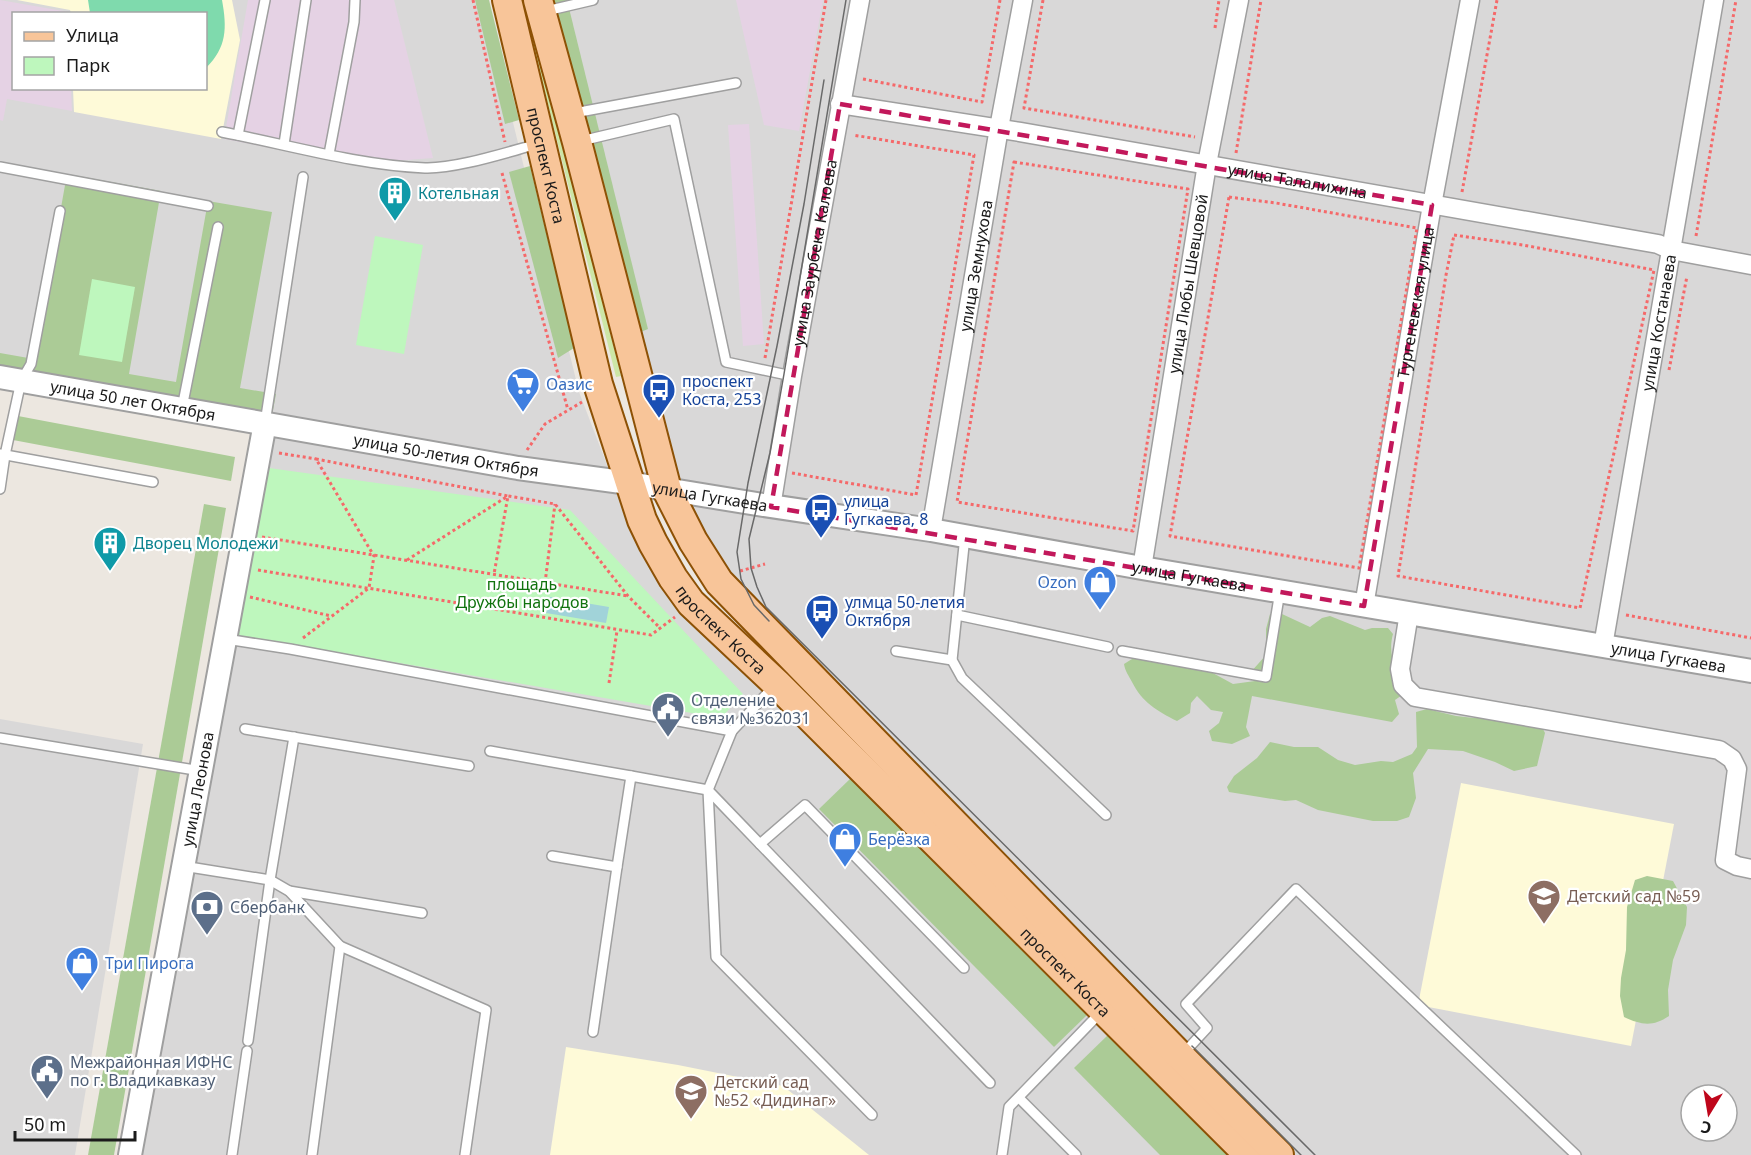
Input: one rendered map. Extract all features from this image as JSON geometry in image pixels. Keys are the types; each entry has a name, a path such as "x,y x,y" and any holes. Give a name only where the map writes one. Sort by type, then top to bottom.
{"main road":[{"name":"проспект Коста","path":"507,0 598,384 629,483 653,543 673,578 689,601 777,684 1248,1155"},
{"name":"проспект Коста","path":"540,6 667,490 693,541 719,582 1180,1056 1280,1155"}],"street":[{"name":"улица Заурбека Калоева","path":"771,507 792,376 860,0"},
{"name":"улица Земнухова","path":"931,530 1023,0"},
{"name":"улица Любы Шевцовой","path":"1142,568 1207,164 1239,0"},
{"name":"Тургеневская улица","path":"1364,606 1432,205 1470,0"},
{"name":"улица Костанаева","path":"1603,645 1714,0"},
{"name":"улица Талалихина","path":"840,104 999,128 1207,164 1658,244 1671,250 1751,265"},
{"name":"улица 50 лет Октября","path":"6,380 265,423"},
{"name":"улица 50-летия Октября","path":"265,423 518,468 629,483"},
{"name":"улица Леонова","path":"130,1155 265,423"},
{"name":"улица Гугкаева","path":"629,483 771,507 931,530 1751,671"},
{"path":"1409,613 1400,669 1403,685 1415,698 1719,750 1732,759 1737,769 1725,860 1751,869"}],"lane":[{"path":"238,135 264,0"},
{"path":"284,144 306,0"},
{"path":"329,154 354,22 355,0"},
{"path":"540,6 593,0"},
{"path":"569,114 736,83"},
{"path":"577,142 674,119 726,362 792,376"},
{"path":"222,132 329,154 427,168 452,165 541,143"},
{"path":"0,167 208,206"},
{"path":"265,423 303,177"},
{"path":"0,489 6,380 31,364 60,211"},
{"path":"182,408 218,227"},
{"path":"2,455 153,482"},
{"path":"965,536 952,660 962,678 1107,815"},
{"path":"1122,651 1266,677 1280,591"},
{"path":"957,615 1108,646"},
{"path":"225,639 732,731"},
{"path":"896,651 952,660"},
{"path":"777,684 732,731 708,790 716,957 872,1115"},
{"path":"245,729 469,766"},
{"path":"232,1155 270,880 294,737"},
{"path":"0,738 201,771"},
{"path":"490,751 708,790 990,1083"},
{"path":"592,1032 631,776"},
{"path":"760,844 805,805 964,968"},
{"path":"552,856 617,867"},
{"path":"183,866 270,880 289,891 340,946 486,1010 465,1155"},
{"path":"1180,1056 1207,1028 1186,1004 1296,889 1576,1155"},
{"path":"289,891 422,913"},
{"path":"312,1155 340,946"},
{"path":"1002,1155 1009,1107 1103,1009"},
{"path":"1019,1098 1076,1155"}],"path":[{"path":"473,0 507,152"},
{"path":"765,358 826,0"},
{"path":"858,78 982,102 1000,0"},
{"path":"1043,0 1024,108 1197,137"},
{"path":"1235,158 1261,0"},
{"path":"1461,196 1497,0"},
{"path":"1696,236 1736,0"},
{"path":"789,472 916,495 974,155 849,134"},
{"path":"1133,531 957,502 1014,162 1188,189"},
{"path":"502,173 568,410"},
{"path":"1359,568 1170,537 1229,197 1417,228"},
{"path":"1454,235 1523,244 1654,270 1580,608 1398,576 1454,235"},
{"path":"524,455 545,424 586,399"},
{"path":"290,649 369,588 374,556 315,459 555,504 628,596 659,627"},
{"path":"406,561 508,496"},
{"path":"494,574 508,496"},
{"path":"546,582 555,504"},
{"path":"262,537 628,596"},
{"path":"732,573 765,564"},
{"path":"256,569 651,635 676,616"},
{"path":"240,595 332,616"},
{"path":"1623,614 1751,639"},
{"path":"609,683 617,631"}],"highlighted area":[{"path":"840,104 1432,205 1364,606 771,507"}],"shaded area":[{"path":"0,0 483,0 579,392 612,478 0,369"},
{"path":"0,0 69,12 12,12 12,90 71,90 72,111 7,99 3,121 0,120"},
{"path":"17,0 232,0 240,40 221,139 74,112 73,90 207,90 207,12 71,12 70,10"},
{"path":"248,0 394,0 433,158 355,164 224,139"},
{"path":"538,0 1751,0 1751,1155 1279,1155 693,541"},
{"path":"736,0 823,0 799,131 764,125"},
{"path":"749,124 764,344 743,346 728,125"},
{"path":"265,423 629,483 653,543 1249,1155 130,1155"},
{"path":"0,719 143,744 75,1155 0,1155"},
{"name":"Детский сад №59","path":"1461,783 1674,824 1631,1046 1418,1005"},
{"name":"Детский сад №52 «Дидинаг»","path":"566,1047 678,1065 783,1086 869,1155 550,1155"}],"green space":[{"path":"88,0 222,0 225,19 224,37 222,45 207,67 207,12 90,12"},
{"path":"475,0 489,0 519,120 505,124"},
{"path":"522,0 526,0 621,376 616,377"},
{"path":"544,0 567,0 648,329 628,337"},
{"path":"530,166 574,348 558,358 509,172"},
{"path":"67,174 161,191 129,374 176,382 208,201 272,212 240,388 276,394 271,421 0,372 0,353 34,359"},
{"path":"375,236 423,245 404,354 356,345"},
{"path":"92,279 135,287 122,362 79,355"},
{"path":"18,416 235,457 231,481 13,440"},
{"name":"площадь Дружбы народов","path":"262,467 570,510 743,694 721,718 230,634"},
{"path":"204,504 226,508 114,1155 88,1155"},
{"path":"1270,614 1282,614 1310,627 1322,618 1330,616 1365,630 1388,628 1393,634 1391,649 1394,664 1405,693 1395,700 1399,714 1392,722 1252,696 1246,727 1250,736 1232,744 1212,741 1209,731 1219,723 1223,712 1211,710 1197,696 1191,703 1190,713 1177,721 1145,700 1125,669 1124,664 1132,659 1147,656 1200,666 1233,684 1255,681 1250,673 1266,655 1266,629"},
{"path":"1427,709 1474,718 1492,714 1539,721 1545,733 1537,766 1514,771 1463,751 1428,749 1413,773 1416,798 1409,817 1397,821 1373,821 1318,810 1296,800 1285,801 1229,792 1227,787 1234,776 1257,758 1270,742 1294,747 1318,747 1338,760 1355,765 1381,761 1393,762 1412,754 1417,747 1416,712"},
{"path":"852,777 1087,1015 1054,1047 819,809"},
{"path":"1647,876 1673,881 1687,907 1686,925 1673,960 1668,990 1669,1016 1658,1022 1647,1024 1624,1017 1620,996 1626,950 1627,907 1635,880"},
{"path":"1109,1034 1229,1155 1160,1155 1074,1068"}],"water":[{"path":"550,597 609,607 606,623 546,613"}],"tram line":[{"path":"846,0 770,453 749,539 751,568 757,587 766,607 1315,1155"},
{"path":"769,621 754,605 741,579 737,552 748,483 804,204 824,80"},
{"path":"1192,1046 1301,1155"}],"place":[{"name":"Котельная","path":"395,222"},
{"name":"Оазис","path":"523,413"},
{"name":"проспект Коста, 253","path":"659,419"},
{"name":"улица Гугкаева, 8","path":"821,539"},
{"name":"Дворец Молодежи","path":"110,572"},
{"name":"Ozon","path":"1100,611"},
{"name":"улмца 50-летия Октября","path":"822,640"},
{"name":"Отделение связи №362031","path":"668,738"},
{"name":"Берёзка","path":"845,868"},
{"name":"Детский сад №59","path":"1544,925"},
{"name":"Сбербанк","path":"207,936"},
{"name":"Три Пирога","path":"82,992"},
{"name":"Межрайонная ИФНС по г. Владикавказу","path":"47,1100"},
{"name":"Детский сад №52 «Дидинаг»","path":"691,1120"}]}
